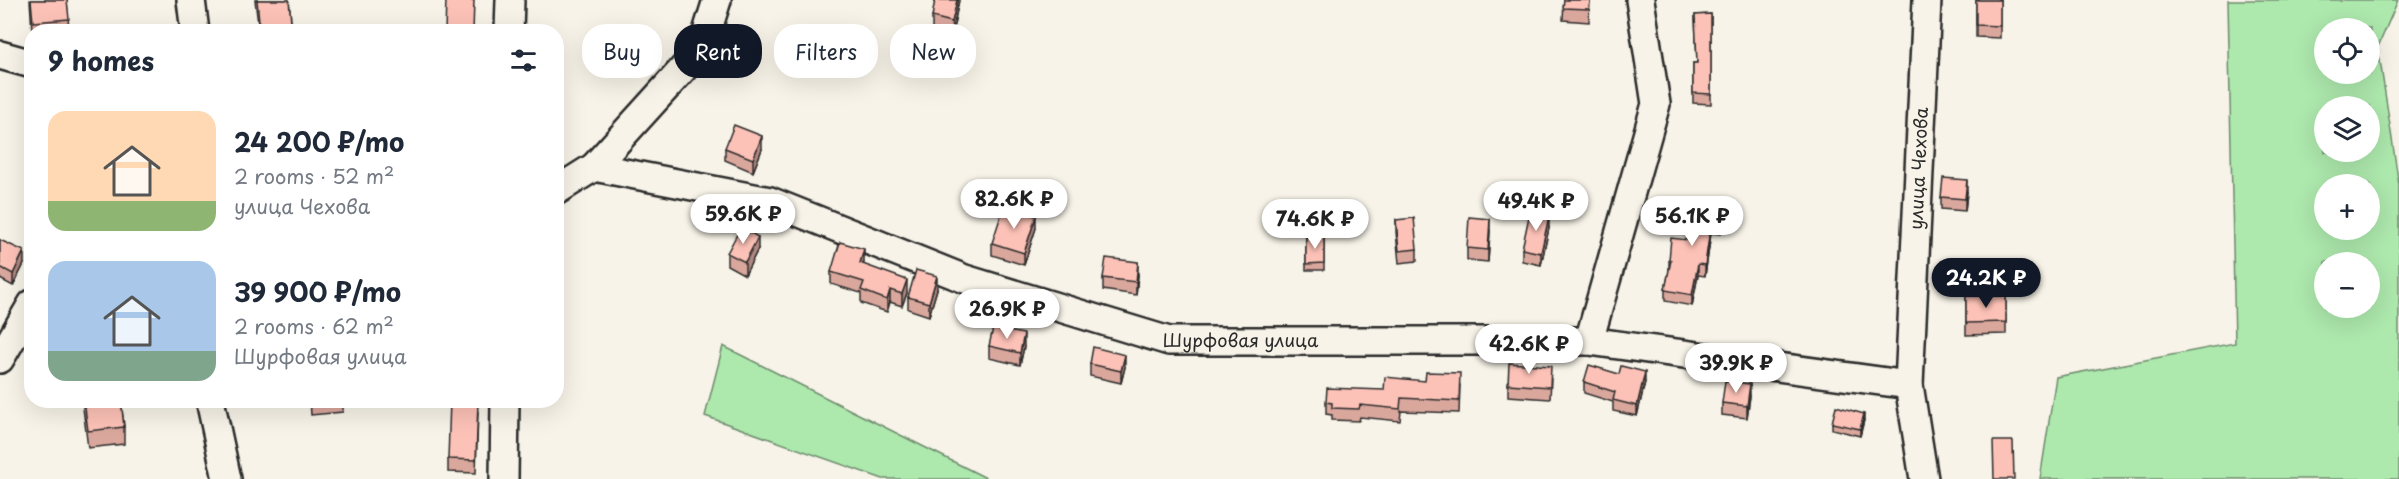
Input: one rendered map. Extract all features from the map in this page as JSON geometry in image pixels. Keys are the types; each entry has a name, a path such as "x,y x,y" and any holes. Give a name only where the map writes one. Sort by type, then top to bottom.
{"street":[{"path":"191,0 194,24"},
{"path":"509,24 510,0"},
{"path":"564,186 594,167 702,48 717,0"},
{"path":"1589,340 1656,104 1640,0"},
{"name":"улица Чехова","path":"1924,479 1909,385 1927,0"},
{"path":"0,55 24,62"},
{"name":"Шурфовая улица","path":"594,167 770,201 965,279 1169,342 1589,340 1909,385"},
{"path":"0,359 24,318"},
{"path":"212,408 227,479"},
{"path":"504,479 505,408"}],"green space":[{"path":"2228,0 2398,0 2380,42 2380,18 2314,18 2314,84 2380,84 2380,60 2399,185 2399,479 2040,479 2056,377 2235,343"},
{"path":"723,346 988,479 883,479 705,416"}],"building":[{"path":"31,0 67,0 69,19 33,22"},
{"path":"257,0 289,0 291,24 259,24"},
{"path":"446,0 474,0 473,24 445,24"},
{"path":"935,0 957,0 952,22 932,17"},
{"path":"1564,0 1590,0 1589,9 1563,8"},
{"path":"1976,0 2000,0 2000,26 1976,25"},
{"path":"1711,14 1711,94 1693,93 1693,63 1697,63 1695,15"},
{"path":"734,125 762,136 753,159 725,148"},
{"path":"1943,178 1967,180 1965,199 1941,197"},
{"path":"1692,200 1722,202 1721,223 1711,222 1705,265 1698,264 1692,295 1665,290 1671,260 1669,260 1671,238 1688,240"},
{"path":"1004,206 1036,216 1024,253 992,243"},
{"path":"1530,212 1549,216 1541,253 1522,249"},
{"path":"1469,217 1490,219 1488,250 1467,248"},
{"path":"1414,218 1417,249 1399,251 1396,220"},
{"path":"741,227 758,237 745,262 727,253"},
{"path":"1306,236 1324,236 1324,263 1306,264"},
{"path":"0,240 24,251 13,274 0,267"},
{"path":"840,242 864,249 860,263 907,280 902,294 890,290 887,300 861,290 864,282 831,272"},
{"path":"1106,258 1138,262 1136,282 1103,278"},
{"path":"916,270 937,276 929,303 908,297"},
{"path":"1966,296 2006,296 2006,322 1966,323"},
{"path":"993,328 1024,334 1020,353 989,346"},
{"path":"1093,347 1125,355 1121,371 1090,364"},
{"path":"1509,363 1551,366 1550,387 1508,384"},
{"path":"1589,365 1619,374 1621,366 1645,372 1637,406 1613,400 1615,392 1584,382"},
{"path":"1426,372 1460,373 1459,401 1401,398 1400,409 1360,405 1359,409 1332,408 1332,403 1326,402 1327,388 1384,390 1385,377 1425,381"},
{"path":"1725,381 1750,384 1747,406 1722,403"},
{"path":"1836,406 1864,414 1860,429 1832,423"},
{"path":"85,408 122,408 124,427 88,431"},
{"path":"450,408 478,408 476,460 448,459"},
{"path":"1993,441 2013,441 2014,479 1994,479"}]}
